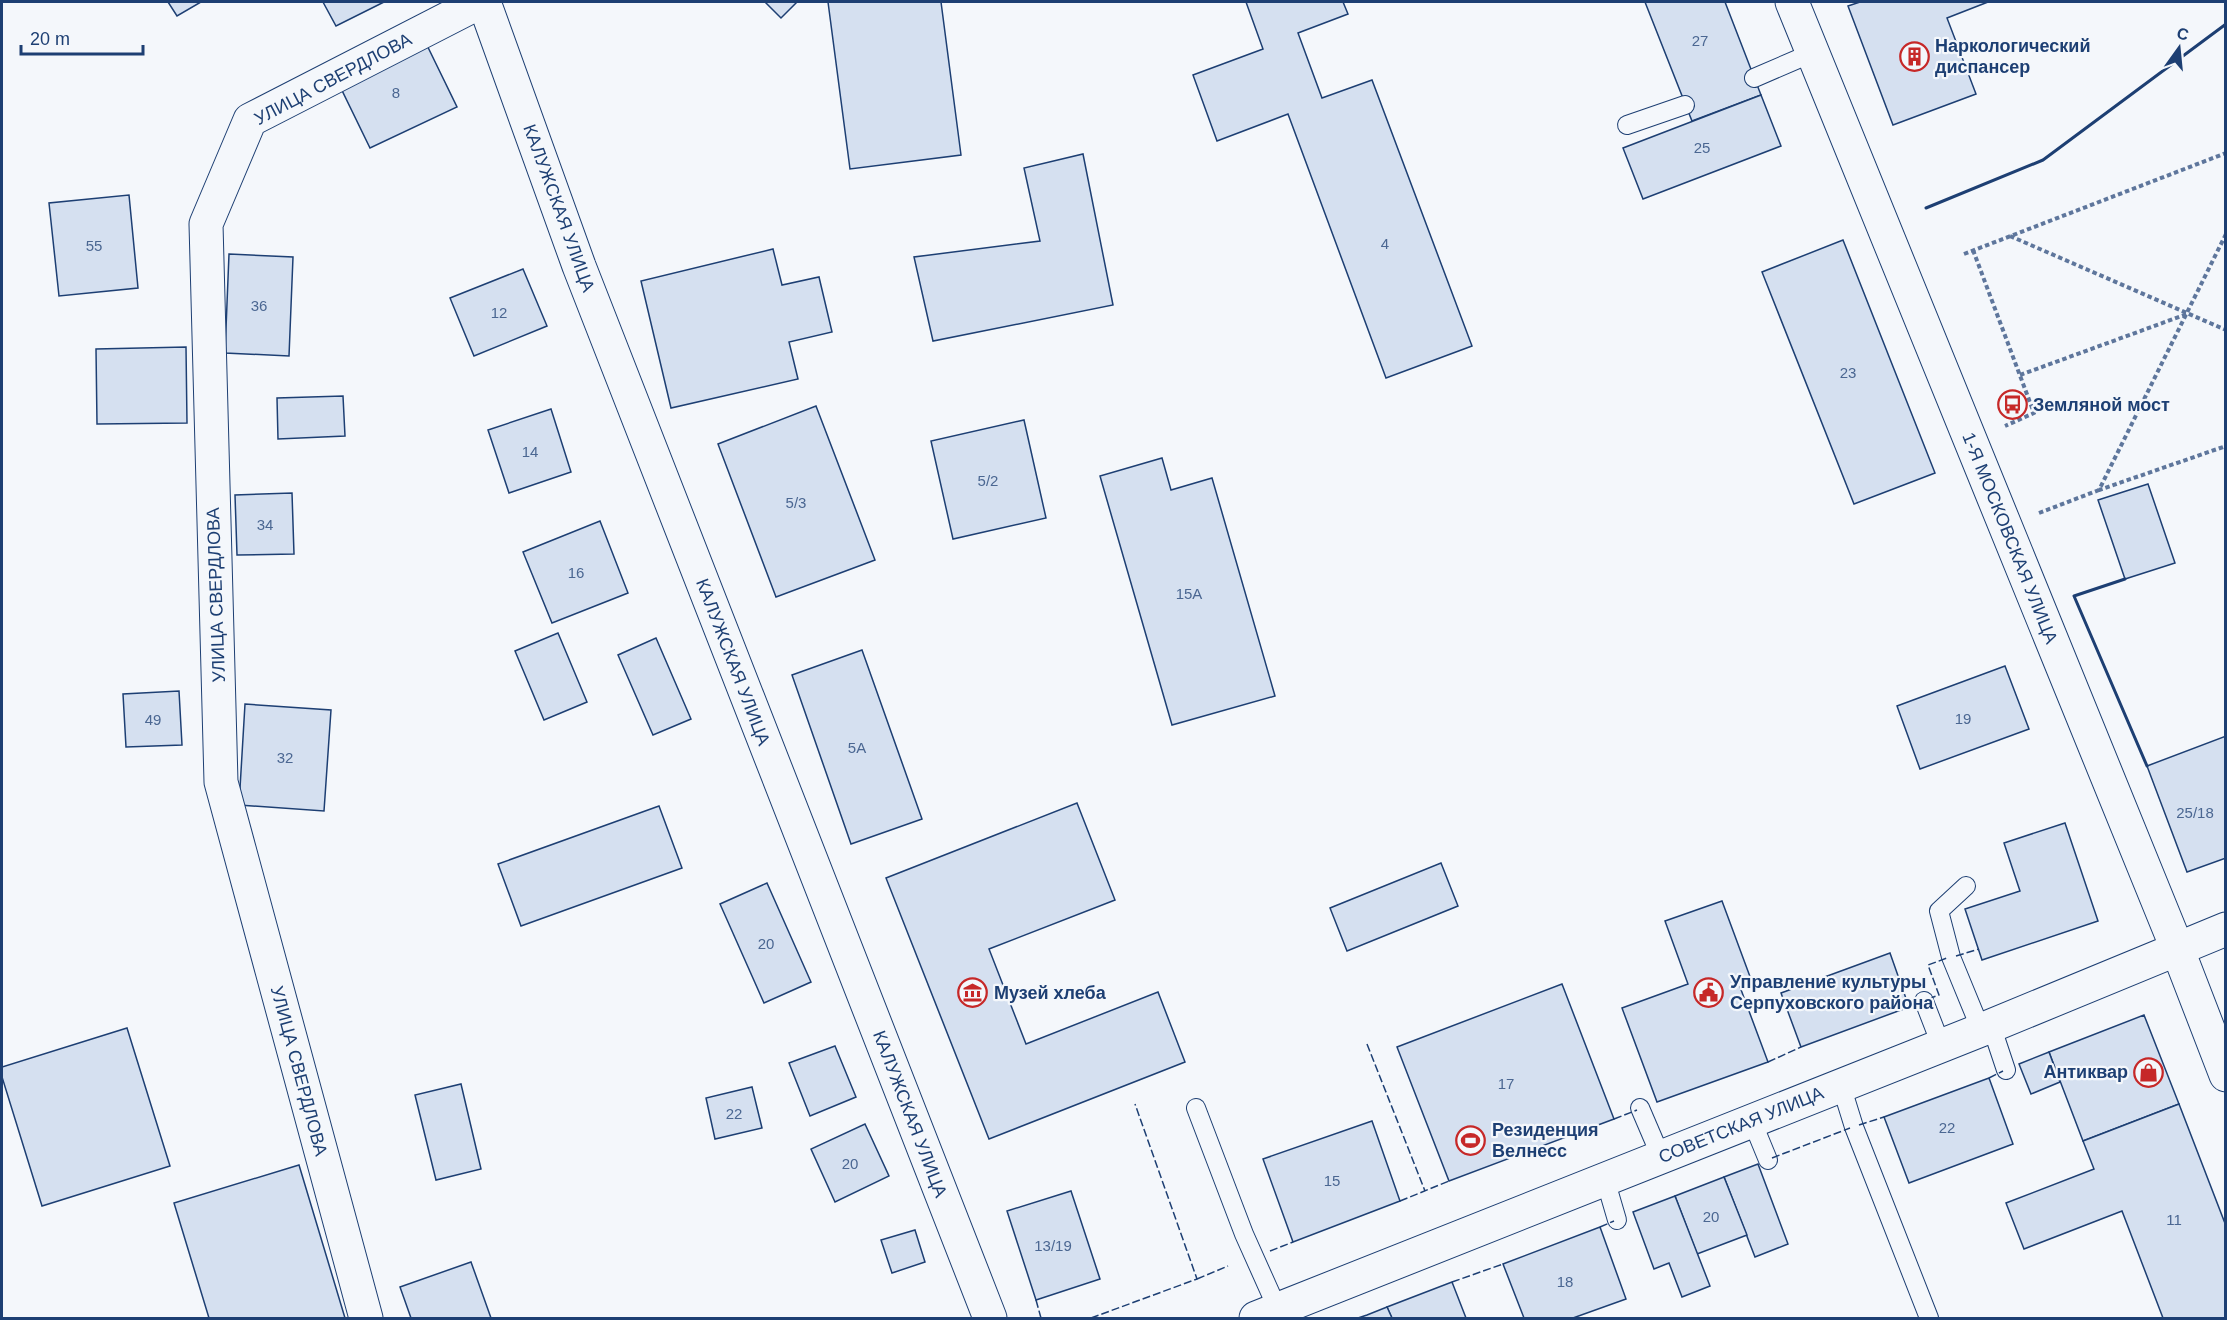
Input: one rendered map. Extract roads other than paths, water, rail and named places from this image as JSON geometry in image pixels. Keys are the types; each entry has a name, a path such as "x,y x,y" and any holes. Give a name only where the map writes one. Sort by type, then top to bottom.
{"street":[{"name":"УЛИЦА СВЕРДЛОВА","path":"366,1318 221,782 206,224 250,120 480,2"},
{"name":"КАЛУЖСКАЯ УЛИЦА","path":"484,2 579,266 990,1318"},
{"name":"1-Я МОСКОВСКАЯ УЛИЦА","path":"1791,2 2177,948 2226,1075"},
{"name":"СОВЕТСКАЯ УЛИЦА","path":"1267,1314 1986,1028 2226,928"}],"lane":[{"path":"1754,78 1812,53"},
{"path":"1627,125 1685,105"},
{"path":"1966,886 1939,911 1952,957 2006,1070"},
{"path":"1924,1001 1941,1046"},
{"path":"1841,1085 1854,1127 1929,1318"},
{"path":"1196,1108 1245,1234 1267,1314"},
{"path":"1640,1108 1661,1157"},
{"path":"1752,1121 1768,1160"},
{"path":"1605,1179 1617,1220"}],"place":[{"name":"Наркологический диспансер","path":"1914,56"},
{"name":"Земляной мост","path":"2012,405"},
{"name":"Управление культуры Серпуховского района","path":"1709,992"},
{"name":"Музей хлеба","path":"973,993"},
{"name":"Антиквар","path":"2149,1072"},
{"name":"Резиденция Велнесс","path":"1471,1140"}]}
